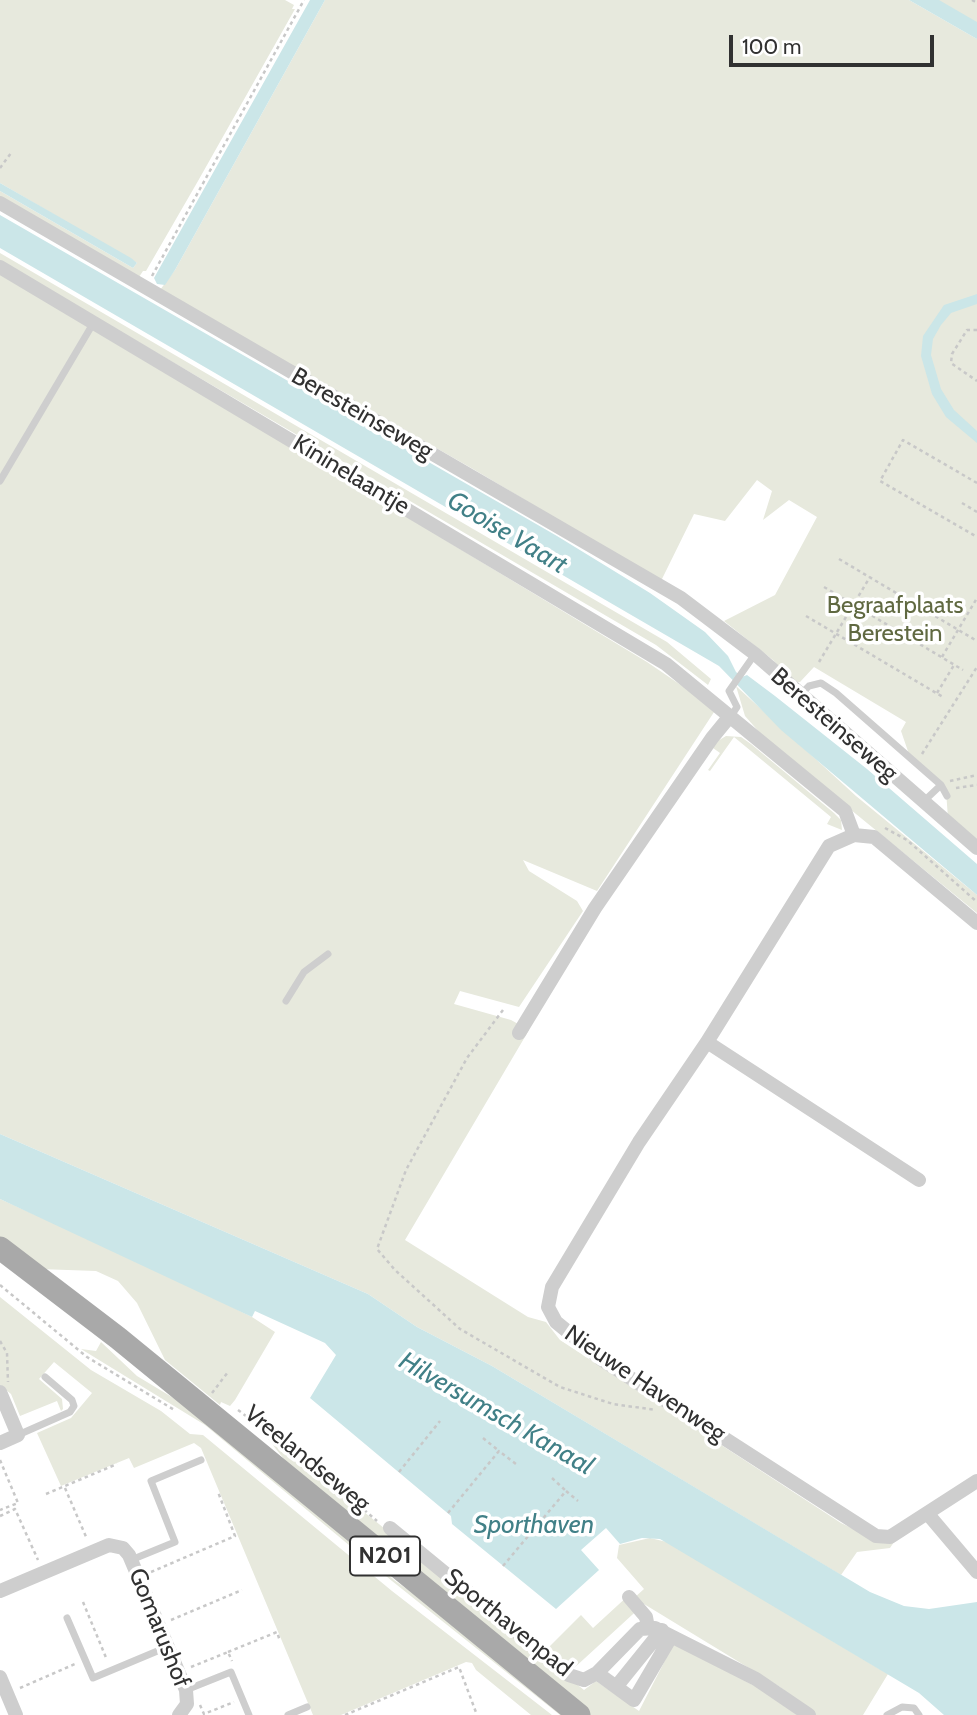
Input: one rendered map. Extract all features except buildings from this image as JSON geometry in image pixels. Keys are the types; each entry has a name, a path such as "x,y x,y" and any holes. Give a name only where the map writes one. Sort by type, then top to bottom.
{"main road":[{"name":"Vreelandseweg","path":"0,1248 108,1331 579,1715"}],"street":[{"name":"Beresteinseweg","path":"0,203 681,598 755,654 977,848"},
{"name":"Kininelaantje","path":"0,267 666,664 730,716"},
{"path":"519,1033 595,908 730,716 845,811 854,835 874,837 977,923"},
{"name":"Nieuwe Havenweg","path":"854,835 829,846 707,1042 639,1142 552,1287 548,1307 556,1322 601,1359 876,1536 890,1537 977,1480"},
{"path":"707,1042 919,1180"},
{"path":"0,1392 18,1435 0,1443"},
{"path":"928,1513 977,1572"},
{"name":"Sporthavenpad","path":"390,1528 569,1675 584,1680 597,1673 634,1634 660,1632"},
{"name":"Gomarushof","path":"0,1591 92,1552 118,1545 125,1550 139,1577 186,1690 187,1704 179,1715"},
{"path":"629,1597 660,1632 756,1679 809,1715"},
{"path":"660,1632 634,1700 617,1687 660,1632"},
{"name":"Sporthavenpad","path":"597,1673 617,1687"},
{"path":"0,1677 16,1715"}],"lane":[{"path":"0,481 94,322"},
{"path":"730,716 737,706 730,695 730,688 755,654"},
{"path":"800,696 809,685 821,683 941,785 947,796"},
{"path":"923,803 941,785"},
{"path":"286,1001 304,972 328,954"},
{"path":"18,1435 70,1412 74,1406 72,1400 44,1377"},
{"path":"131,1560 175,1542 150,1481 201,1460"},
{"path":"66,1618 93,1678 168,1647"},
{"path":"186,1690 230,1672 249,1715"},
{"path":"288,1715 307,1707"},
{"path":"887,1715 902,1707 914,1709 919,1715"}],"path":[{"path":"145,288 304,0"},
{"path":"972,0 977,3"},
{"path":"0,168 11,153"},
{"path":"977,330 967,330 952,354 951,363 977,381"},
{"path":"977,484 904,440 880,481 977,537"},
{"path":"962,503 977,512"},
{"path":"839,559 977,641"},
{"path":"819,663 870,577"},
{"path":"824,587 963,670"},
{"path":"942,657 977,598"},
{"path":"806,616 943,697"},
{"path":"937,693 954,664"},
{"path":"914,761 922,754 977,667"},
{"path":"941,785 977,775"},
{"path":"503,1010 467,1058 406,1170 377,1249 394,1270 460,1329 560,1387 613,1405 652,1411 675,1406"},
{"path":"0,1285 87,1357 183,1415"},
{"path":"0,1341 7,1353 8,1387 0,1392"},
{"path":"217,1387 228,1372"},
{"path":"237,1410 390,1528"},
{"path":"399,1472 440,1421"},
{"path":"483,1438 516,1464"},
{"path":"448,1513 499,1451"},
{"path":"0,1460 18,1503 0,1510"},
{"path":"46,1494 117,1464"},
{"path":"552,1478 578,1501"},
{"path":"64,1487 92,1552"},
{"path":"503,1566 566,1491"},
{"path":"139,1577 235,1536 218,1492"},
{"path":"0,1516 15,1508 43,1573"},
{"path":"159,1626 243,1590"},
{"path":"83,1602 111,1670"},
{"path":"228,1652 277,1632 280,1641"},
{"path":"15,1690 85,1660"},
{"path":"345,1715 459,1667 477,1715"},
{"path":"358,1709 361,1715"}],"green space":[{"path":"0,0 285,0 294,5 292,9 295,9 198,181 146,271 139,277 0,199 0,191 133,268 137,263 0,183"},
{"name":"Begraafplaats Berestein","path":"325,0 909,0 977,39 977,842 948,818 946,791 911,760 901,731 906,722 814,667 800,682 792,683 773,660 724,621 775,595 817,517 789,500 763,520 772,491 757,480 725,521 694,514 661,581 473,469 160,290 175,270"},
{"path":"922,0 977,0 977,31"},
{"path":"0,253 667,642 711,679 708,685 656,645 0,261"},
{"path":"0,271 647,662 716,709 597,891 523,860 529,871 577,901 583,911 519,1007 460,991 454,1004 511,1020 529,1030 405,1240 528,1317 546,1322 560,1340 841,1523 878,1541 894,1542 890,1548 857,1552 841,1575 492,1366 417,1327 368,1294 0,1134"},
{"path":"736,686 856,796 977,895 977,913 768,742 745,716"},
{"path":"726,736 741,737 751,744 834,813 841,820 842,830 827,824 831,817 734,737 710,771 708,770 720,753 713,748 716,742"},
{"path":"0,1199 166,1274 252,1317 275,1332 230,1406 221,1402 220,1405 165,1360 137,1303 118,1281 96,1271 39,1269 0,1239"},
{"path":"0,1297 91,1370 161,1411 190,1434 203,1435 392,1591 552,1715 531,1715 476,1670 472,1663 466,1662 341,1715 313,1715 201,1448 194,1443 134,1468 129,1458 61,1486 37,1433 71,1418 92,1393 54,1362 39,1379 62,1399 63,1409 61,1411 57,1401 20,1416 11,1394 0,1385"},
{"path":"101,1342 137,1376 195,1411 360,1546 394,1580 452,1621 567,1715 560,1715 392,1581 205,1425 81,1349 96,1351"},
{"path":"269,1435 584,1690 596,1681 639,1711 674,1643 770,1694 797,1715 588,1715 309,1484 284,1459 268,1439"},
{"path":"650,1538 667,1542 888,1674 863,1715 816,1715 780,1687 644,1604 573,1669 548,1648 581,1615 593,1628 630,1594 634,1598 644,1589 617,1558 619,1545"}],"water":[{"path":"310,0 325,0 175,270 165,285 157,284 154,278"},
{"path":"909,0 939,0 977,22 977,39"},
{"path":"0,183 137,263 133,268 0,191"},
{"name":"Gooise Vaart","path":"0,215 557,536 650,593 705,632 728,656 736,672 742,677 747,675 867,769 977,864 977,895 781,730 719,666 0,248"},
{"path":"977,294 977,304 951,313 941,325 933,339 931,355 941,389 954,410 977,431 977,443 946,417 932,394 921,356 923,336 944,305"},
{"path":"0,1134 368,1294 417,1327 492,1366 870,1592 904,1606 929,1609 977,1602 977,1715 944,1715 919,1693 660,1539 642,1538 620,1544 606,1528 581,1550 599,1570 556,1609 452,1524 451,1516 310,1398 336,1355 325,1343 255,1311 252,1317 0,1199"}],"water label":[{"name":"Hilversumsch Kanaal","path":"496,1414"},
{"name":"Sporthaven","path":"534,1525"}]}
